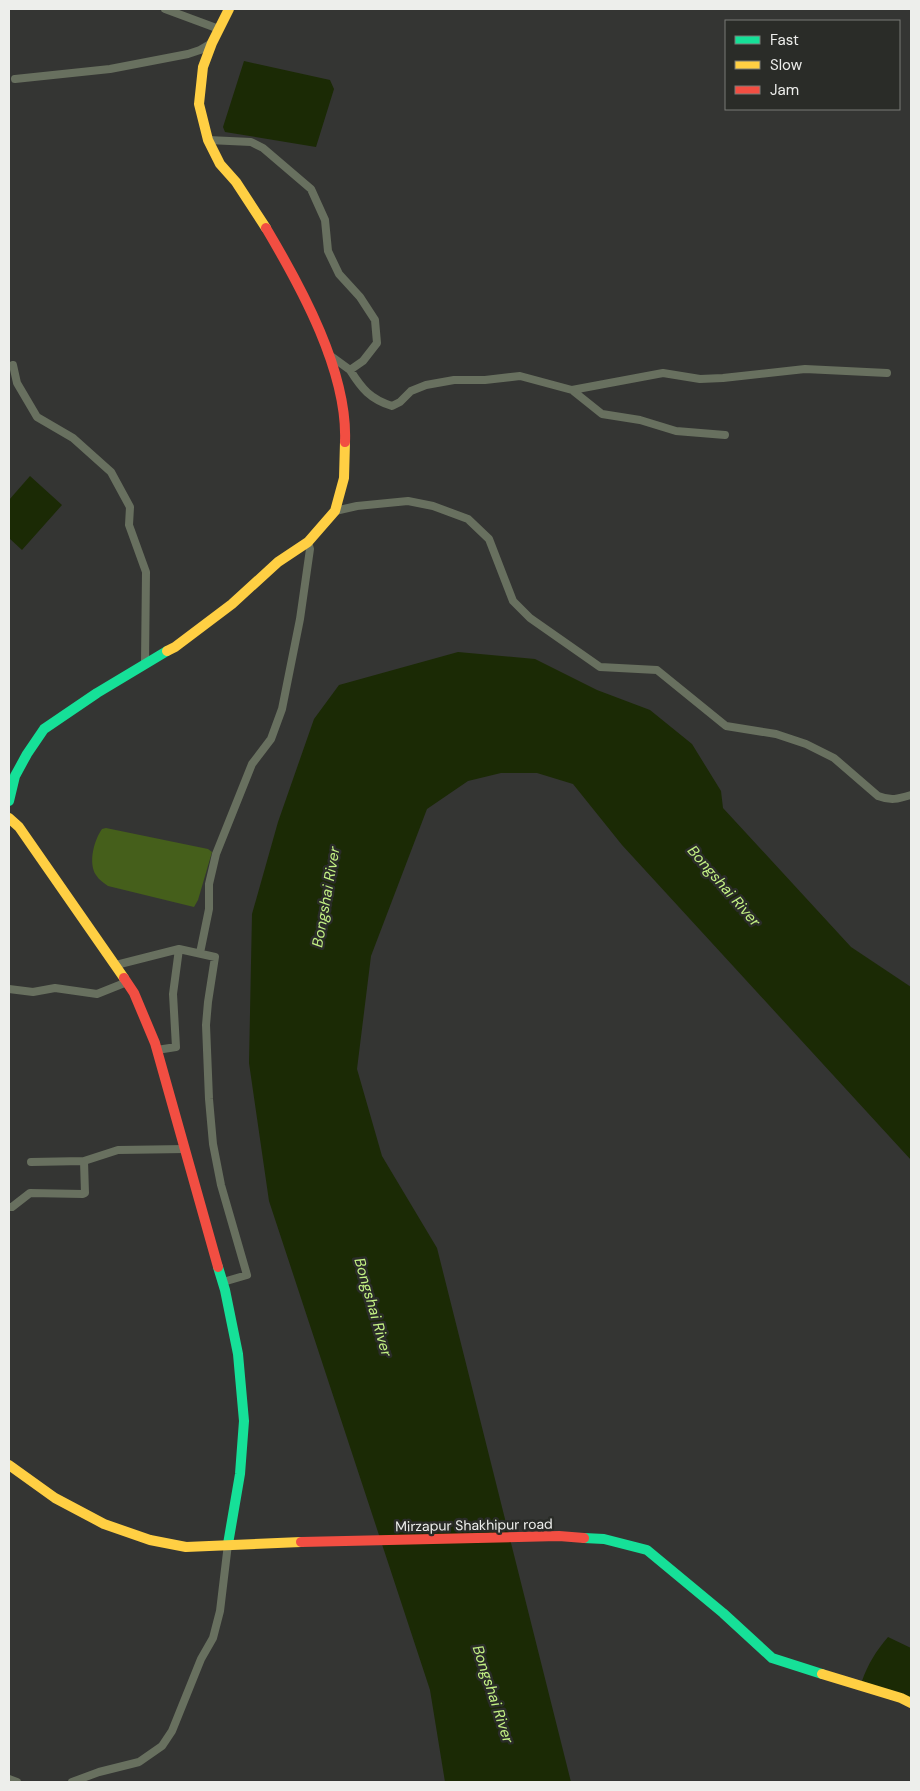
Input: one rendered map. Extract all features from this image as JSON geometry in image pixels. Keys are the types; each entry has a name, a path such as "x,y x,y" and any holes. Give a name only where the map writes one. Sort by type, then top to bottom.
{"street":[{"path":"165,9 219,29"},
{"path":"9,801 15,776 44,728 145,663 174,647 232,604 278,562 308,542 335,511 344,478 346,429 337,378 304,297 256,210 236,182 220,164 208,140 200,104 203,67 212,43 229,9"},
{"path":"15,78 110,69 188,54 212,43"},
{"path":"208,140 251,142 263,148 311,189 325,220 328,251 339,274 360,297 375,320 377,344 363,361 350,370"},
{"path":"328,354 350,370 361,388 378,402 392,406 400,402 411,391 426,385 454,380 485,380 520,376 572,390 602,414 640,420 676,431 725,435"},
{"path":"13,365 17,383 37,417 73,438 111,472 130,507 129,525 146,572 145,663"},
{"path":"572,390 663,373 700,378 732,377 805,369 887,373"},
{"path":"335,511 357,506 408,501 433,506 468,519 490,539 513,600 530,618 600,667 657,670 726,726 776,734 806,744 834,758 878,796 896,800 911,795"},
{"path":"200,953 209,909 210,884 216,854 252,764 271,739 282,709 300,619 310,549 308,542"},
{"path":"9,818 19,827 127,982 141,1009 157,1050 222,1282 238,1354 244,1421 240,1474 228,1544 221,1603 213,1638 201,1659 172,1731 162,1746 139,1762 99,1772 72,1782"},
{"path":"157,1050 176,1046 173,994 179,949"},
{"path":"116,965 179,949 215,956 206,1025 213,1144 221,1185 247,1274 222,1282"},
{"path":"9,989 33,992 55,988 97,994 127,982"},
{"path":"31,1162 84,1161 118,1150 185,1149"},
{"path":"9,1207 12,1207 30,1193 85,1193 84,1161"},
{"name":"Mirzapur Shakhipur road","path":"9,1465 55,1498 104,1524 150,1540 186,1547 228,1544 558,1536 604,1539 647,1550 723,1613 772,1658 911,1703"},
{"path":"9,1780 17,1782"}],"green space":[{"path":"106,828 208,849 212,852 198,900 194,907 108,886 100,880 94,870 92,858 94,845 99,834 102,829"}],"water":[{"path":"244,61 330,80 334,89 316,147 225,132 223,127"},
{"path":"30,476 62,505 22,550 9,538 9,500"},
{"name":"Bongshai River","path":"458,652 535,659 597,690 650,710 692,744 721,791 723,808 851,947 911,987 911,1160 622,845 573,784 537,773 501,773 468,781 427,809 371,956 357,1069 382,1156 437,1248 571,1782 445,1782 430,1690 269,1201 249,1063 252,914 278,822 314,719 339,685"},
{"path":"888,1637 911,1648 911,1698 862,1681 873,1658"}],"traffic: fast":[{"path":"9,801 15,776 44,729 97,693 167,651"},
{"path":"218,1267 225,1290 238,1354 244,1421 240,1474 228,1544"},
{"path":"584,1538 604,1539 647,1550 723,1613 772,1658 822,1674"}],"traffic: slow":[{"path":"229,9 212,43 203,67 199,104 208,140 220,164 236,182 266,228"},
{"path":"167,651 232,604 278,562 308,542 335,511 344,478 345,442"},
{"path":"9,818 19,827 124,978"},
{"path":"9,1465 55,1498 104,1524 150,1540 186,1547 301,1542"},
{"path":"822,1674 901,1698 911,1703"}],"traffic: jam":[{"path":"266,228 294,276 331,359 344,415 345,442"},
{"path":"124,978 134,993 155,1043 218,1267"},
{"path":"301,1542 559,1536 584,1538"}]}
